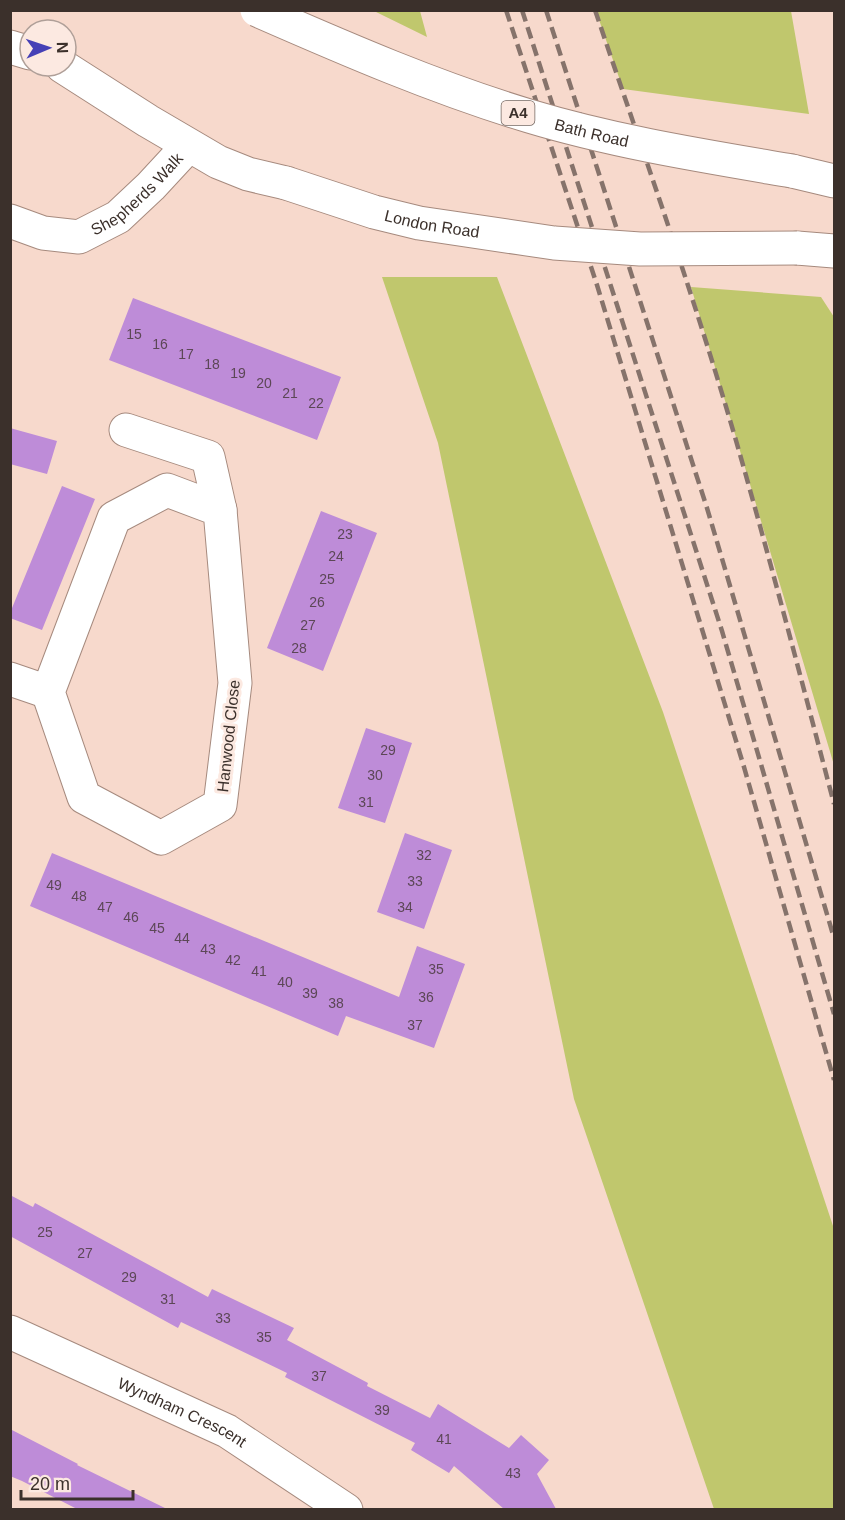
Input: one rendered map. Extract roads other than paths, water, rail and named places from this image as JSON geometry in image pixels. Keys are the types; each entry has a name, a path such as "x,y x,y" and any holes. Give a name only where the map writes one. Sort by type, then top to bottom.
{"street":[{"name":"Bath Road","path":"257,10 403,72 531,117 660,147 834,181"},
{"name":"London Road","path":"78,76 188,146 218,162 248,174 286,183 419,224 554,243 640,249 797,248 834,251"},
{"name":"Shepherds Walk","path":"10,221 43,233 79,237 118,218 188,146"},
{"name":"Hanwood Close","path":"48,692 84,797 161,838 220,805 235,683 220,510 208,457 126,430"},
{"path":"10,679 48,692 114,518 167,490 220,510"},
{"name":"Wyndham Crescent","path":"10,1332 227,1431 346,1509"}],"railway":[{"path":"506,10 597,285 744,767 834,1080"},
{"path":"522,10 722,631 834,1014"},
{"path":"546,10 707,508 834,938"},
{"path":"595,10 719,383 761,529 834,804"}]}
